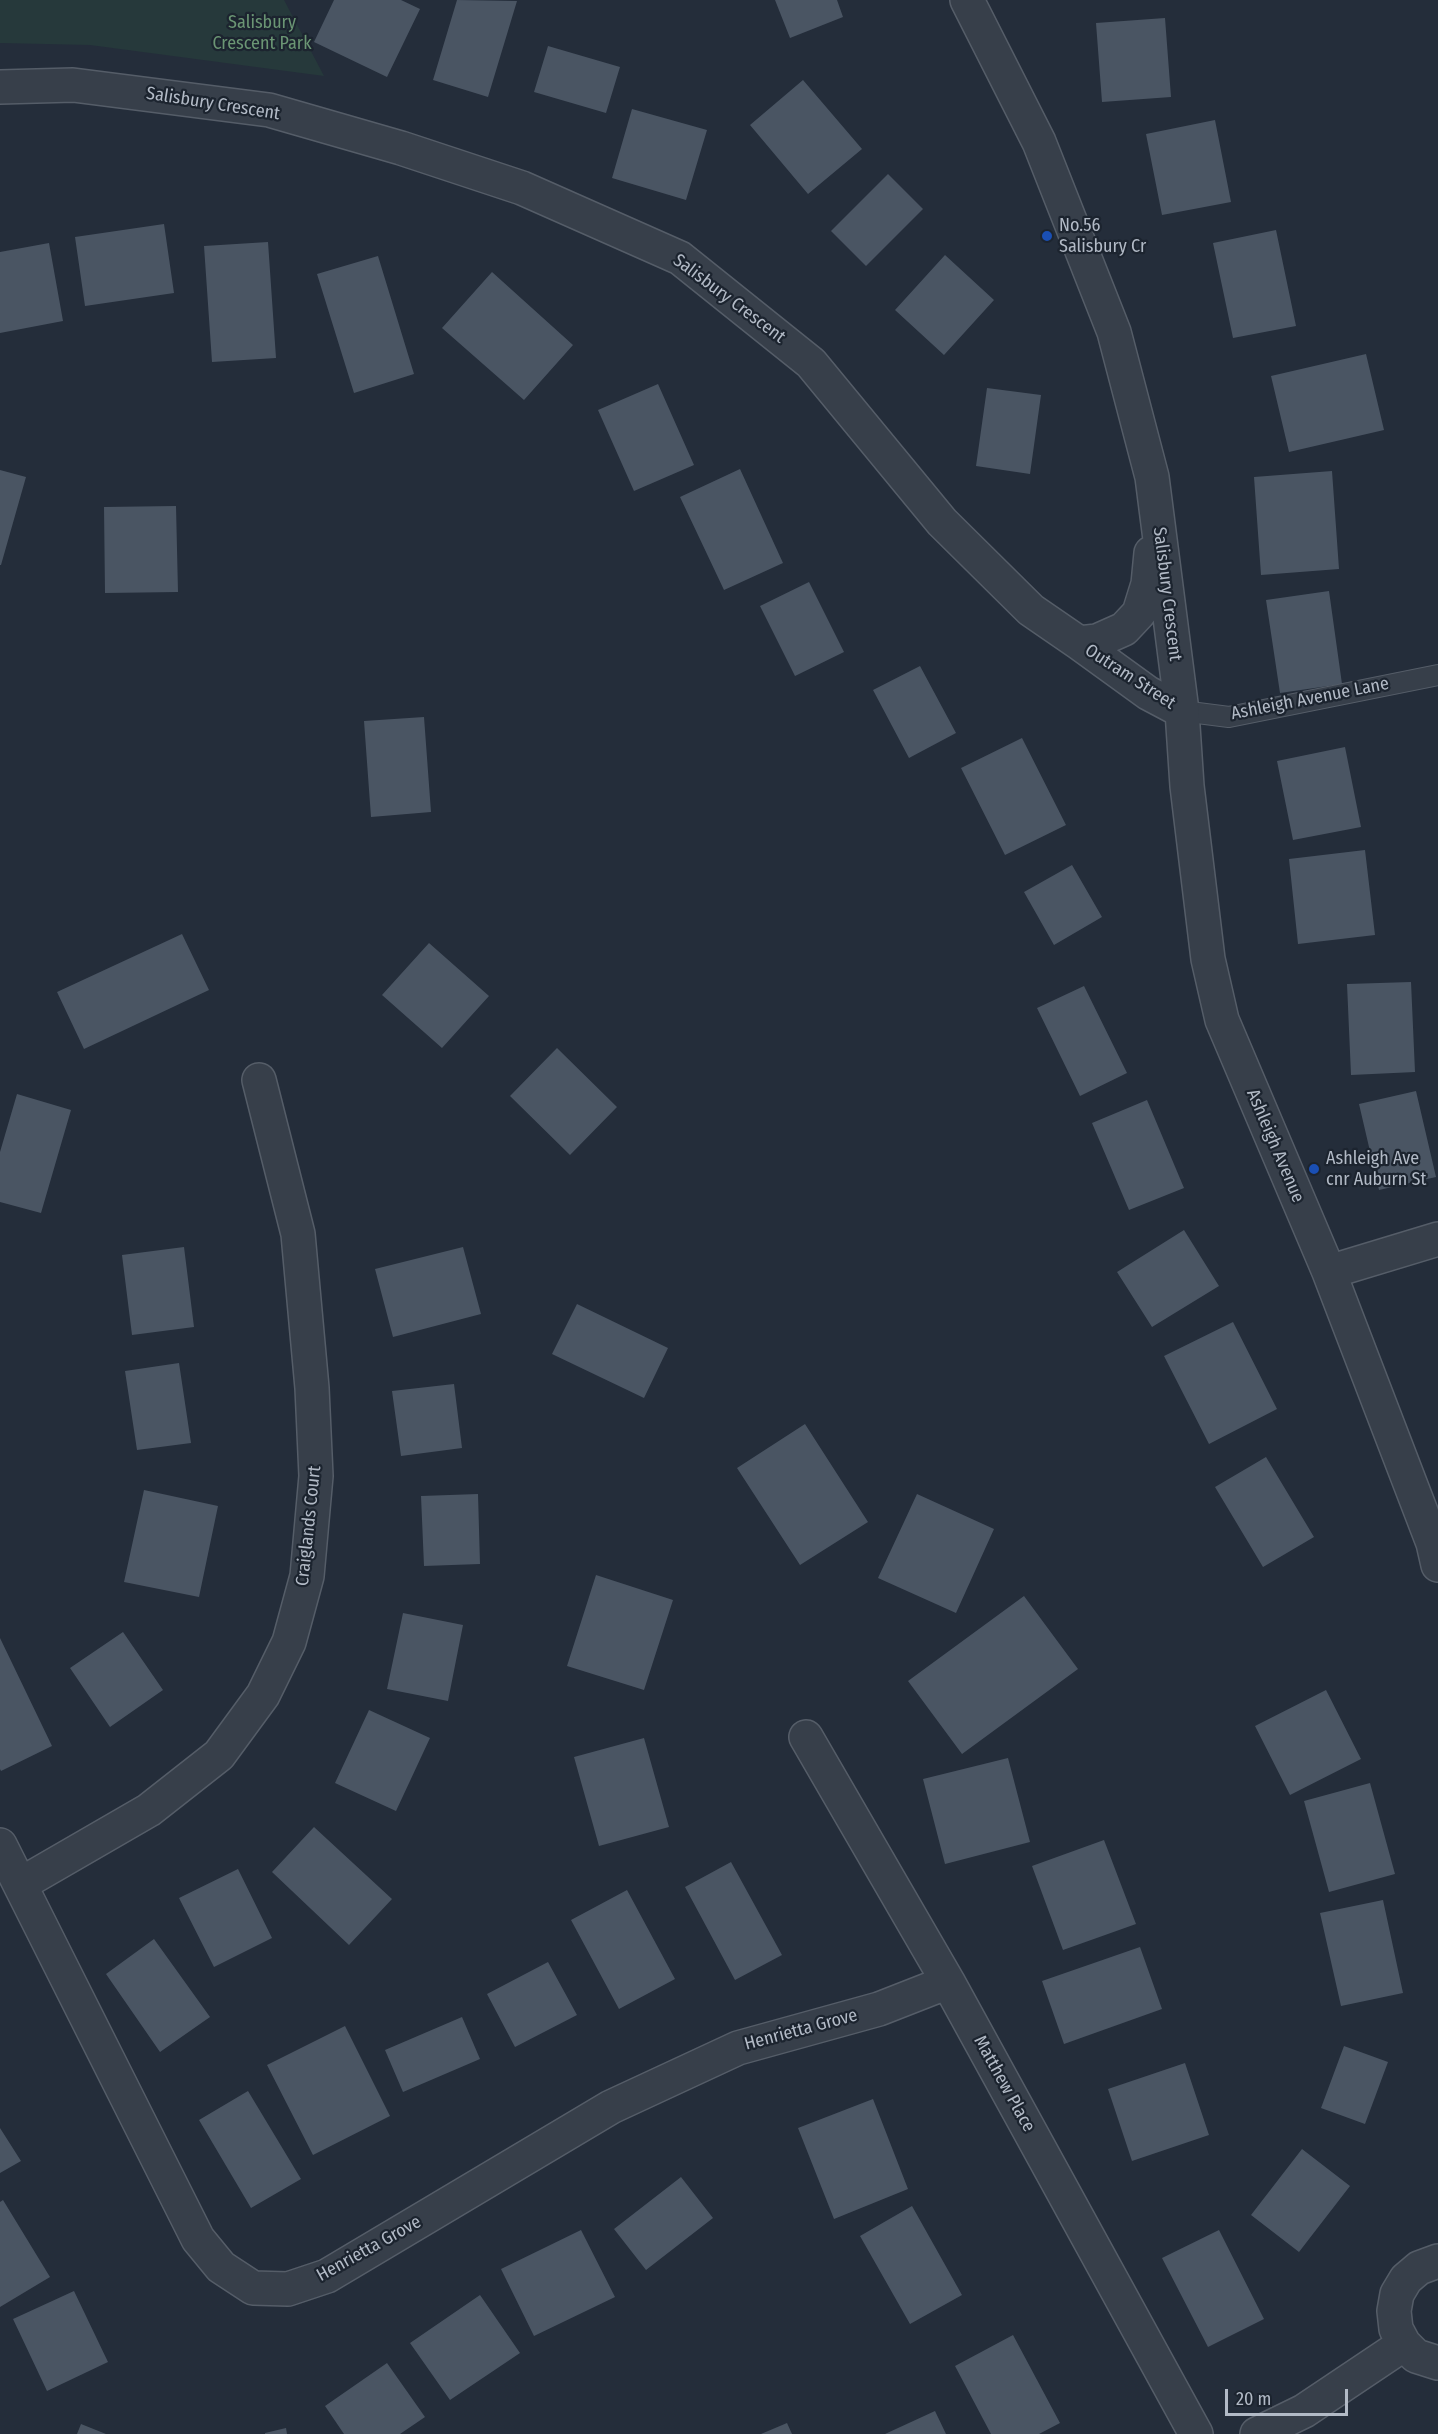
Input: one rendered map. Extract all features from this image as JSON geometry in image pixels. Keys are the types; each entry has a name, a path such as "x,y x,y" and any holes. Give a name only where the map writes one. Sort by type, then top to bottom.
{"street":[{"name":"Salisbury Crescent","path":"967,0 1039,142 1114,332 1152,477 1182,711"},
{"name":"Salisbury Crescent","path":"0,87 73,85 269,110 401,148 522,188 680,258 811,363 942,522 1030,610 1078,643 1096,641 1124,629 1139,613 1149,574 1152,542 1152,477"},
{"name":"Outram Street","path":"1078,643 1148,693 1182,711"},
{"name":"Ashleigh Avenue","path":"1182,711 1187,786 1208,959 1222,1020 1329,1272 1429,1532 1438,1564"},
{"name":"Craiglands Court","path":"21,1884 149,1810 219,1755 263,1695 290,1641 307,1575 316,1476 312,1388 298,1234 259,1080"},
{"path":"1329,1272 1438,1239"},
{"name":"Matthew Place","path":"806,1737 948,1982 1196,2434"},
{"name":"Henrietta Grove","path":"0,1845 198,2239 221,2267 253,2288 288,2289 327,2276 611,2107 738,2048 879,2009 948,1982"},
{"path":"1438,2261 1419,2268 1406,2279 1397,2294 1394,2311 1396,2329 1404,2344 1416,2356 1438,2363"},
{"path":"1257,2434 1309,2422 1404,2344"}],"lane":[{"name":"Ashleigh Avenue Lane","path":"1182,711 1229,717 1438,675"}],"green space":[{"name":"Salisbury Crescent Park","path":"0,0 284,0 324,76 90,45 0,43"}],"building":[{"path":"334,0 401,0 420,9 387,77 314,42"},
{"path":"457,0 517,1 488,97 433,80"},
{"path":"775,0 837,0 843,17 790,38"},
{"path":"1165,18 1171,97 1102,102 1096,23"},
{"path":"548,46 620,67 606,113 534,92"},
{"path":"803,80 862,149 808,194 750,125"},
{"path":"632,109 707,130 686,200 612,178"},
{"path":"1215,120 1231,202 1162,215 1146,134"},
{"path":"888,174 923,209 866,266 831,231"},
{"path":"164,224 174,293 85,306 75,237"},
{"path":"1276,230 1296,326 1233,338 1213,243"},
{"path":"268,242 276,358 212,362 204,246"},
{"path":"49,243 63,321 0,333 0,252"},
{"path":"945,255 994,300 944,355 895,310"},
{"path":"378,256 414,374 354,393 317,274"},
{"path":"492,272 573,345 524,400 442,328"},
{"path":"1366,354 1384,430 1289,452 1271,376"},
{"path":"658,384 694,465 634,491 598,410"},
{"path":"987,388 1041,395 1030,474 976,466"},
{"path":"740,469 783,563 724,590 680,497"},
{"path":"0,470 26,477 1,565 0,565"},
{"path":"1332,471 1339,569 1261,575 1254,477"},
{"path":"176,506 178,592 105,593 104,507"},
{"path":"809,582 844,652 795,676 760,606"},
{"path":"1329,591 1342,684 1280,693 1266,600"},
{"path":"920,666 956,733 909,758 873,690"},
{"path":"424,717 431,812 371,817 364,721"},
{"path":"1022,738 1066,825 1005,855 961,768"},
{"path":"1345,747 1361,827 1293,840 1277,761"},
{"path":"1365,850 1375,935 1298,944 1289,859"},
{"path":"1072,865 1102,917 1054,945 1024,892"},
{"path":"182,934 209,990 84,1049 57,992"},
{"path":"429,943 489,996 442,1048 382,995"},
{"path":"1411,982 1415,1072 1351,1075 1347,984"},
{"path":"1084,986 1127,1073 1080,1096 1037,1008"},
{"path":"557,1048 617,1107 570,1155 510,1096"},
{"path":"1416,1091 1436,1177 1379,1190 1359,1104"},
{"path":"17,1094 71,1110 41,1213 0,1202 0,1152"},
{"path":"1147,1100 1184,1188 1129,1210 1092,1123"},
{"path":"1184,1230 1219,1286 1152,1327 1117,1272"},
{"path":"184,1247 194,1327 132,1335 122,1255"},
{"path":"463,1247 481,1314 393,1337 375,1269"},
{"path":"577,1304 668,1348 644,1398 552,1354"},
{"path":"1233,1322 1277,1409 1209,1444 1164,1356"},
{"path":"179,1363 191,1443 137,1450 125,1371"},
{"path":"454,1384 462,1448 401,1456 392,1391"},
{"path":"805,1424 868,1522 800,1565 737,1468"},
{"path":"1266,1457 1314,1537 1263,1567 1215,1487"},
{"path":"144,1490 218,1506 199,1597 124,1582"},
{"path":"478,1494 480,1564 424,1566 421,1496"},
{"path":"917,1494 994,1529 956,1613 878,1578"},
{"path":"596,1575 673,1600 644,1690 567,1666"},
{"path":"1024,1596 1078,1669 962,1754 908,1681"},
{"path":"403,1613 463,1625 448,1701 387,1689"},
{"path":"123,1632 163,1690 110,1727 70,1668"},
{"path":"0,1638 52,1746 1,1771 0,1769"},
{"path":"1326,1690 1361,1759 1290,1795 1255,1726"},
{"path":"369,1710 430,1738 396,1811 335,1783"},
{"path":"644,1738 669,1827 599,1846 574,1757"},
{"path":"1008,1758 1030,1842 945,1864 923,1779"},
{"path":"1370,1783 1395,1874 1329,1892 1304,1801"},
{"path":"314,1827 392,1899 349,1945 272,1872"},
{"path":"1104,1840 1136,1924 1063,1950 1032,1866"},
{"path":"731,1862 782,1955 735,1980 685,1887"},
{"path":"238,1869 272,1938 214,1967 179,1898"},
{"path":"627,1890 675,1979 619,2009 571,1920"},
{"path":"1383,1900 1403,1993 1341,2006 1320,1913"},
{"path":"154,1939 210,2017 160,2052 106,1974"},
{"path":"1140,1947 1162,2009 1064,2044 1042,1981"},
{"path":"548,1962 577,2015 515,2047 487,1994"},
{"path":"462,2017 480,2059 403,2092 385,2050"},
{"path":"345,2026 390,2116 313,2155 267,2065"},
{"path":"1344,2046 1388,2062 1365,2124 1321,2108"},
{"path":"1185,2063 1209,2135 1132,2161 1108,2089"},
{"path":"248,2091 301,2179 251,2208 199,2120"},
{"path":"873,2099 908,2189 834,2219 798,2128"},
{"path":"0,2128 21,2161 0,2173"},
{"path":"1302,2149 1350,2186 1299,2252 1251,2215"},
{"path":"681,2177 713,2218 646,2270 614,2229"},
{"path":"3,2200 50,2277 0,2307 0,2202"},
{"path":"912,2206 962,2295 910,2324 860,2236"},
{"path":"581,2230 615,2297 534,2336 501,2269"},
{"path":"1219,2230 1264,2319 1208,2347 1162,2258"},
{"path":"74,2291 108,2362 47,2391 13,2319"},
{"path":"480,2295 520,2353 450,2400 410,2343"},
{"path":"1013,2335 1060,2423 1039,2434 991,2434 955,2366"},
{"path":"387,2363 425,2417 400,2434 344,2434 325,2406"},
{"path":"935,2411 946,2434 885,2434"},
{"path":"787,2423 792,2434 761,2434"},
{"path":"81,2424 106,2434 77,2434"},
{"path":"286,2428 287,2434 265,2434 265,2433"}],"place":[{"name":"No.56 Salisbury Cr","path":"1047,236"},
{"name":"Ashleigh Ave cnr Auburn St","path":"1314,1169"}]}
